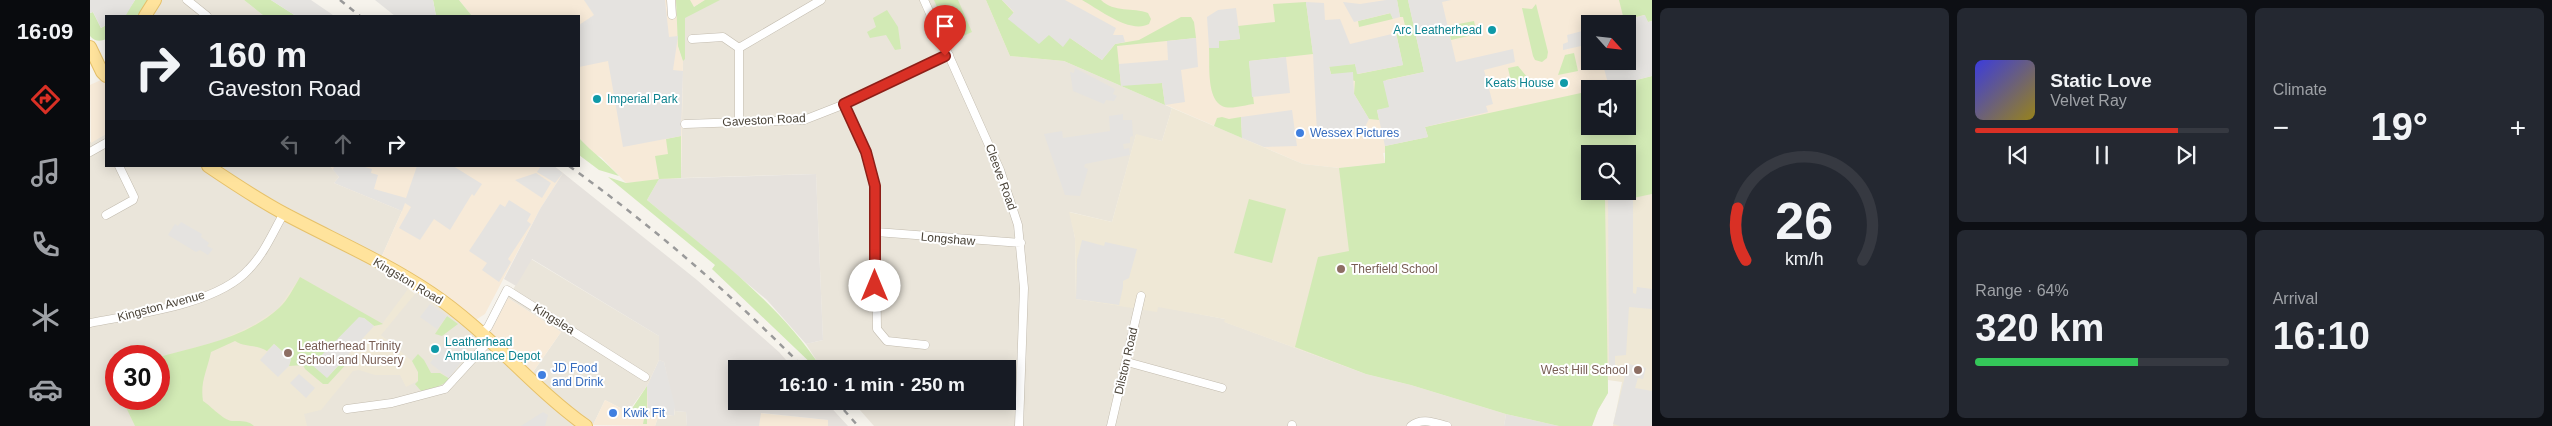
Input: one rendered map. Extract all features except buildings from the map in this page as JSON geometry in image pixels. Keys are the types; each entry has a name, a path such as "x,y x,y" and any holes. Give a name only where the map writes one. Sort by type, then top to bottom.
{"main road":[{"path":"146,15 155,0"},
{"path":"90,47 95,49 105,48"},
{"path":"90,47 105,75"},
{"name":"Kingston Road","path":"210,167 284,213 380,263 430,292 484,338 534,385 586,426"}],"street":[{"path":"188,0 206,15"},
{"path":"671,0 672,15"},
{"path":"739,48 821,0"},
{"name":"Cleeve Road","path":"924,0 1010,193 1021,243 1024,288 1019,426"},
{"path":"692,38 723,37 739,48"},
{"path":"739,48 739,121"},
{"name":"Gaveston Road","path":"685,124 804,120 844,104 948,55"},
{"path":"844,104 872,168 875,186 876,329 887,341 925,345"},
{"path":"90,152 105,144"},
{"path":"106,215 133,200 134,197 119,167"},
{"name":"Kingston Avenue","path":"90,324 174,305 230,284 250,269 284,213"},
{"name":"Longshaw","path":"876,232 1021,243"},
{"name":"Kingslea","path":"484,338 507,290 645,377"},
{"name":"Dilston Road","path":"1111,426 1141,296"},
{"path":"347,409 392,403 445,388 484,338"},
{"path":"1127,362 1222,388"},
{"path":"1411,426 1418,421 1423,421 1447,426"}],"shaded area":[{"path":"90,0 135,0 126,15 105,15 105,26 101,28 93,12 90,13"},
{"path":"161,0 244,0 263,15 152,15"},
{"path":"271,0 311,0 333,15 294,15"},
{"path":"375,0 433,0 436,15 394,15"},
{"path":"459,0 705,0 678,17 678,46 683,61 681,178 626,183 601,157 594,154 580,139 580,15 471,15"},
{"path":"584,0 665,0 669,37 678,36 673,70 683,71 681,136 623,147 608,61 580,67 580,24 594,15"},
{"path":"705,0 986,0 1010,56 1064,61 1172,108 1162,141 1136,135 1112,222 1070,212 1075,238 1076,299 1157,311 1157,306 1225,319 1225,322 1366,374 1411,385 1506,414 1504,426 874,426 860,410 1016,410 1016,360 816,360 806,344 823,340 816,174 681,178 683,61 678,46 678,17"},
{"path":"986,0 1652,0 1652,98 1636,92 1636,80 1581,80 1581,120 1383,153 1385,163 1339,168 1303,164 1064,61 1010,56"},
{"path":"1002,0 1065,0 1116,28 1113,35 1123,35 1125,42 1115,44 1102,60 1070,38 1063,47 1049,35 1039,44 1008,19 1014,12"},
{"path":"1397,0 1400,17 1393,19 1390,13 1354,22 1343,2 1360,4"},
{"path":"1408,0 1451,0 1442,2 1456,62 1513,49 1515,62 1484,70 1493,104 1486,106 1488,112 1425,127 1428,137 1385,146 1377,110 1389,107 1383,81 1424,72"},
{"path":"1306,2 1324,3 1325,20 1340,19 1350,44 1396,33 1403,65 1357,74 1355,64 1329,67 1331,74 1353,72 1354,94 1369,119 1365,127 1317,133 1313,54"},
{"path":"1236,8 1240,39 1219,41 1219,48 1209,48 1207,17 1218,10"},
{"path":"1645,15 1648,22 1652,21 1652,76 1636,80 1607,80 1604,70 1636,70 1636,17"},
{"path":"1581,31 1581,46 1563,50 1563,44 1568,42 1567,35"},
{"path":"1196,38 1198,67 1181,70 1185,102 1165,105 1162,83 1121,86 1119,64 1168,60 1167,41"},
{"path":"1286,57 1290,93 1252,97 1249,61"},
{"path":"1075,68 1115,89 1113,94 1117,96 1114,101 1106,100 1104,104 1073,91 1070,72 1074,73"},
{"path":"103,79 105,81 105,135 91,143 90,85"},
{"name":"Therfield School","path":"1172,108 1303,164 1339,168 1385,163 1581,190 1581,200 1636,200 1636,184 1652,169 1652,426 1613,426 1622,382 1608,380 1608,393 1598,410 1592,426 1559,426 1506,414 1411,385 1366,374 1224,322 1225,319 1158,307 1157,312 1076,299 1075,238 1069,212 1112,222 1136,134 1162,141"},
{"path":"1292,110 1297,146 1264,147 1242,138 1241,117"},
{"path":"1123,114 1123,120 1132,120 1133,136 1130,137 1130,143 1123,144 1124,149 1129,148 1130,155 1085,164 1084,167 1088,169 1080,196 1065,195 1044,134 1062,131 1063,138 1110,131 1109,116"},
{"path":"105,134 105,167 201,167 380,268 409,287 408,289 415,294 417,292 449,312 515,374 579,426 90,426 90,142"},
{"path":"222,167 331,167 339,177 334,183 402,211 381,258 250,187"},
{"path":"331,167 555,167 563,173 540,209 485,314 474,321 381,258 402,211 334,183 339,177"},
{"path":"334,167 365,167 372,169 371,173 378,175 374,189 406,198 417,167 455,167 482,184 474,196 472,194 450,230 434,219 420,240 399,228 411,207 405,203 402,211 334,183 339,177 333,170"},
{"path":"540,167 555,167 563,173 555,183 537,172"},
{"path":"536,173 551,183 542,198 515,180"},
{"path":"563,173 697,280 779,352 786,360 728,360 728,410 833,410 848,426 828,426 828,420 761,413 759,426 687,426 686,412 675,411 664,362 659,360 659,336 532,259 516,286 504,279 540,209"},
{"path":"816,174 823,340 806,344 767,300 647,200 659,179"},
{"path":"509,200 531,214 527,221 531,224 508,259 511,262 499,282 482,270 487,263 469,251 500,204 505,207"},
{"path":"1608,200 1633,200 1633,293 1636,294 1637,287 1652,289 1652,309 1629,307 1626,355 1615,356 1615,367 1609,367"},
{"path":"181,222 202,234 201,237 209,243 207,246 213,249 208,255 200,250 196,252 168,235 175,224 178,226"},
{"path":"1082,240 1104,246 1105,242 1137,249 1129,278 1123,281 1119,305 1076,299 1077,260"},
{"path":"531,259 659,336 659,360 647,386 628,412 605,400 593,425 531,375 561,332 508,298"},
{"name":"Leatherhead Trinity School and Nursery","path":"300,277 382,324 408,289 415,294 381,335 412,361 418,372 418,381 406,387 400,375 375,375 359,370 353,371 321,410 304,414 307,426 135,426 127,410 170,410 170,354 219,341 253,325 278,309"},
{"path":"508,298 561,332 531,375 489,335"},
{"path":"430,304 447,316 437,329 420,317"},
{"path":"359,317 364,318 374,326 327,378 312,365"},
{"path":"274,344 291,359 289,366 278,377 260,360"},
{"path":"444,345 453,352 458,345 468,353 449,378 430,363"},
{"path":"659,360 664,362 675,406 674,416 659,414 655,426 593,425 605,400 628,412 631,410 647,386"},
{"path":"659,360 664,362 675,406 674,416 648,412 647,386"},
{"path":"1628,364 1646,368 1643,379 1638,378 1635,388 1652,391 1652,426 1620,426 1613,424"},
{"path":"299,374 315,388 306,398 290,383"},
{"path":"675,411 686,412 687,426 655,426 659,414 674,416"},
{"path":"543,412 548,415 545,426 521,426"},
{"path":"760,413 829,420 828,426 759,426"},
{"path":"1506,414 1559,426 1504,426"}],"green space":[{"path":"135,0 149,0 140,15 125,15"},
{"path":"244,0 271,0 294,15 263,15"},
{"path":"433,0 459,0 471,15 436,15"},
{"path":"676,0 690,0 694,7 705,0 720,0 685,18 685,59 683,61 678,46"},
{"path":"934,0 958,0 972,32 952,41"},
{"path":"986,0 1002,0 1014,13 1008,19 1049,35 1070,38 1102,60 1115,44 1139,40 1181,17 1191,17 1194,22 1196,38 1117,46 1121,85 1162,83 1165,105 1064,61 1010,56"},
{"path":"1082,0 1101,0 1112,7 1142,11 1148,13 1151,19 1149,24 1133,26 1115,20"},
{"path":"1397,0 1408,0 1424,72 1386,80 1390,108 1377,110 1379,120 1369,119 1354,94 1355,81 1331,74 1329,66 1355,64 1358,74 1403,65 1396,33 1400,32 1401,36 1407,34 1403,17 1400,17"},
{"path":"1619,0 1652,0 1652,21 1648,22 1644,15 1636,17 1636,15 1623,15"},
{"path":"1306,2 1313,54 1249,61 1254,104 1229,108 1217,102 1211,88 1209,48 1219,48 1219,41 1240,39 1238,26 1275,22 1273,4"},
{"path":"1536,4 1548,52 1547,58 1542,62 1535,60 1533,56 1522,8 1532,9"},
{"path":"887,10 898,27 901,49 895,50 886,35 870,38 867,32 876,27 873,18"},
{"path":"93,12 101,28 105,26 105,39 97,40 90,36 90,13"},
{"path":"1391,13 1393,19 1359,27 1358,21"},
{"path":"1474,21 1477,34 1451,40 1448,26"},
{"path":"1574,53 1578,71 1558,75 1565,55"},
{"path":"1518,66 1527,77 1537,80 1512,86 1508,68"},
{"name":"Therfield School","path":"1652,76 1652,194 1636,197 1636,145 1581,145 1581,200 1605,200 1608,393 1598,410 1592,426 1559,426 1506,414 1411,385 1366,374 1295,347 1318,257 1349,251 1339,168 1385,163 1385,146 1428,137 1425,127 1581,93 1581,135 1636,135 1636,80"},
{"path":"1241,117 1242,138 1214,126 1217,118 1229,119"},
{"path":"681,136 681,178 659,179 655,156 668,154 666,139"},
{"path":"580,139 619,176 599,170 580,156"},
{"path":"608,177 626,183 659,179 647,200 741,278 784,321 816,360 808,360 712,269 715,265"},
{"path":"1249,199 1286,209 1272,263 1234,253"},
{"path":"300,277 383,324 374,326 364,318 327,378 348,355 350,360 328,384 323,384 305,369 303,365 289,366 291,359 274,344 267,351 235,341 211,352 203,382 203,401 228,420 246,422 254,426 135,426 127,410 170,410 170,354 222,340 252,327 279,308 291,293"},
{"path":"447,316 458,324 442,336 435,334"},
{"path":"418,354 424,360 431,373 440,373 450,379 440,386 421,391 415,384 418,381 418,372 412,361"},
{"path":"647,386 647,424 643,424 644,419 635,417 636,411 631,410"}],"railway":[{"path":"340,0 359,15"},
{"path":"570,167 601,189 692,263 721,288 796,360"},
{"path":"844,410 858,426"}],"place":[{"name":"Arc Leatherhead","path":"1492,30"},
{"name":"Keats House","path":"1564,83"},
{"name":"Imperial Park","path":"597,99"},
{"name":"Wessex Pictures","path":"1300,133"},
{"name":"Therfield School","path":"1341,269"},
{"name":"Leatherhead Ambulance Depot","path":"435,349"},
{"name":"Leatherhead Trinity School and Nursery","path":"288,353"},
{"name":"West Hill School","path":"1638,370"},
{"name":"JD Food and Drink","path":"542,375"},
{"name":"Kwik Fit","path":"613,413"}],"route":[{"path":"875,286 876,209 872,168 852,118 844,104 945,56"}]}
